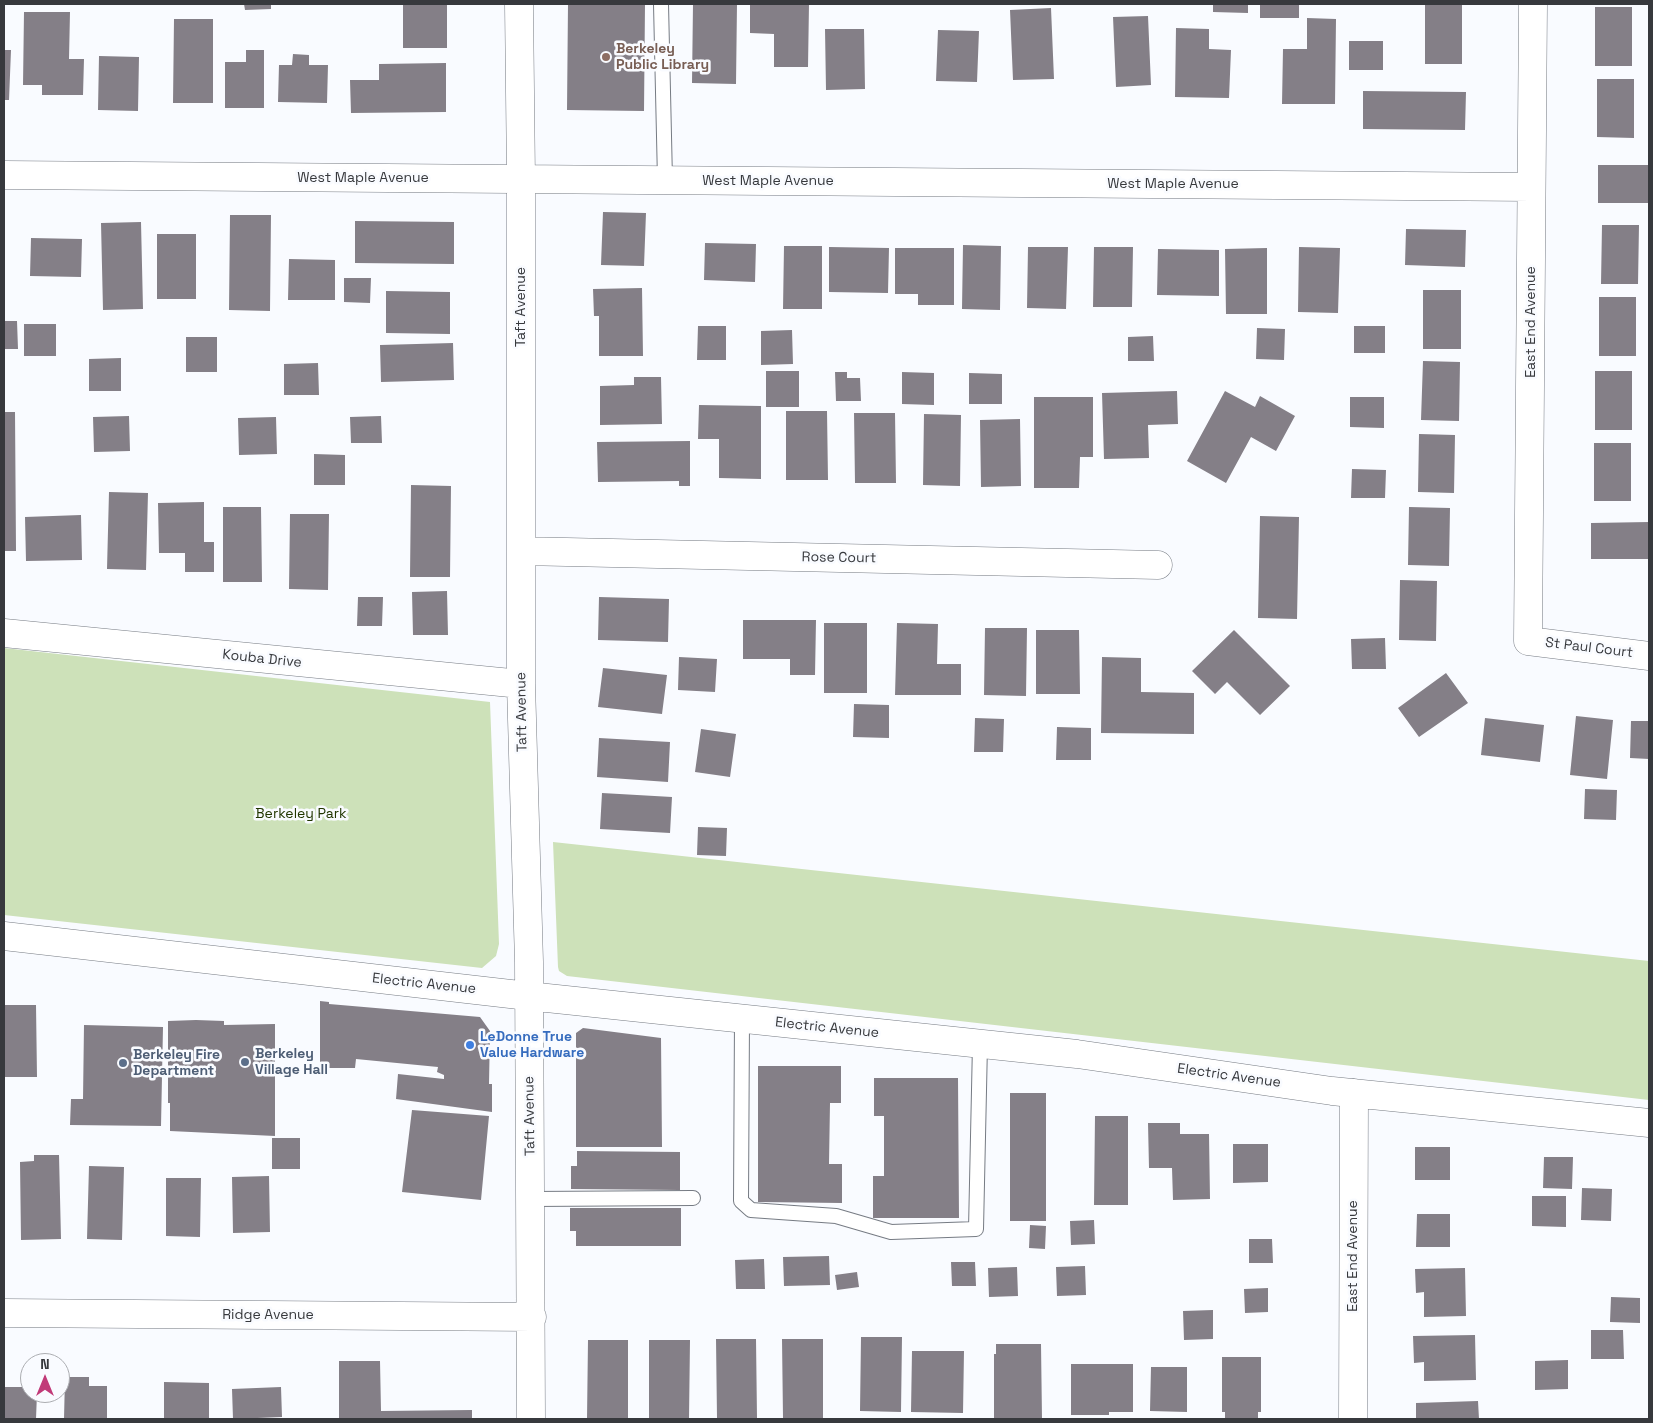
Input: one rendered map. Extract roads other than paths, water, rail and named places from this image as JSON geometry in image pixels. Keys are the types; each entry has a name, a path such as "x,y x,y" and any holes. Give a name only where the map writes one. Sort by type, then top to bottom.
{"street":[{"name":"Taft Avenue","path":"518,4 521,179 520,684 529,962 532,1419"},
{"name":"East End Avenue","path":"1528,641 1532,4"},
{"name":"West Maple Avenue","path":"4,175 1531,186"},
{"name":"Rose Court","path":"521,551 1158,566"},
{"name":"Kouba Drive","path":"4,633 520,684"},
{"name":"St Paul Court","path":"1528,641 1649,656"},
{"name":"Electric Avenue","path":"4,936 528,996 1077,1054 1354,1093 1649,1123"},
{"name":"East End Avenue","path":"1353,1419 1354,1093"},
{"name":"Ridge Avenue","path":"4,1313 532,1317"}],"lane":[{"path":"661,4 665,180"},
{"path":"742,1019 741,1201 751,1210 836,1216 891,1232 976,1229 980,1044"},
{"path":"531,1199 693,1198"}],"place":[{"name":"Berkeley Public Library","path":"606,57"},
{"name":"LeDonne True Value Hardware","path":"470,1045"},
{"name":"Berkeley Village Hall","path":"245,1062"},
{"name":"Berkeley Fire Department","path":"123,1063"}],"park label":[{"name":"Berkeley Park","path":"301,814"}]}
